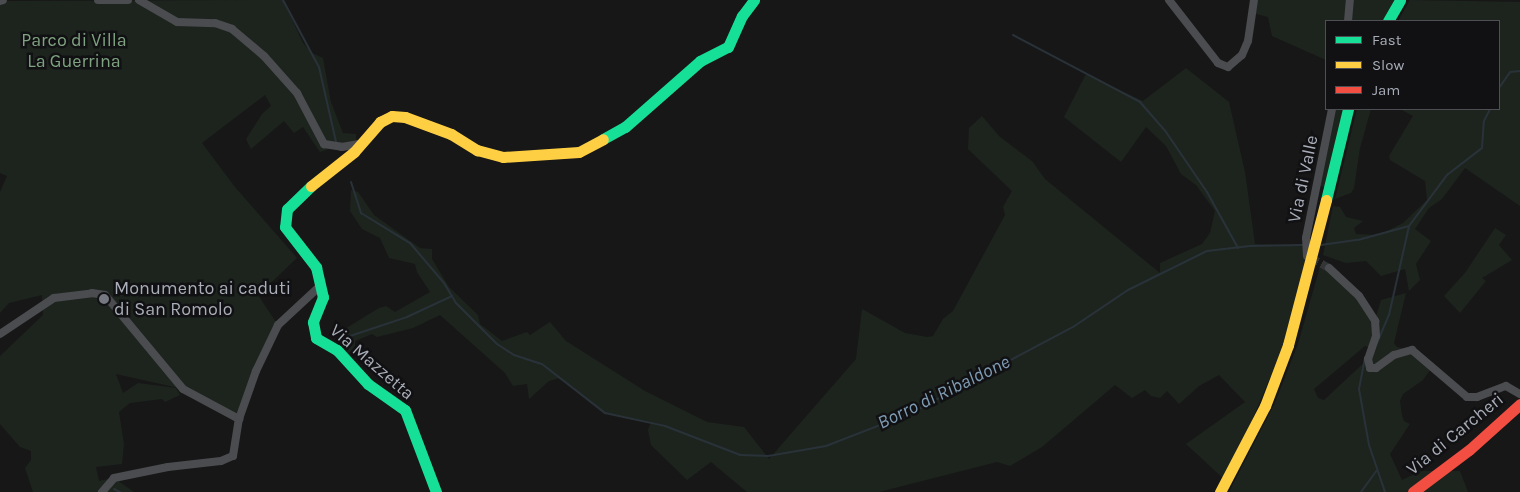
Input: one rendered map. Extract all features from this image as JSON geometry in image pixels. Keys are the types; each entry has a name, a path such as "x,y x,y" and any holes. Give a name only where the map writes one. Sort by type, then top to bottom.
{"main road":[{"name":"Via Mazzetta","path":"436,492 405,410 368,384 337,350 316,338 313,322 322,306 316,267 290,237 284,217 295,198 354,152 358,144 380,122 392,116 405,117 433,127 477,150 503,157 579,152 625,127 700,61 728,47 742,16 754,0"},
{"path":"1389,20 1400,0"},
{"path":"1399,20 1410,0"},
{"path":"1220,492 1265,406 1288,345 1301,304 1348,110"},
{"path":"1229,492 1274,406 1298,344 1318,277 1342,163 1357,110"},
{"name":"Via di Carcheri","path":"1413,492 1469,450 1520,404"}],"street":[{"path":"98,0 128,0"},
{"path":"139,0 177,22 215,23 232,29 264,56 297,93 324,144 342,147 358,144"},
{"path":"1169,0 1218,63 1228,67 1242,54 1248,41 1254,0"},
{"path":"1348,20 1350,0"},
{"name":"Via di Valle","path":"1306,249 1332,110"},
{"path":"1329,268 1359,296 1375,321 1376,336 1368,359 1370,368 1376,368 1394,355 1412,350 1467,397 1477,398 1500,387 1520,394"},
{"path":"102,492 114,478 168,467 228,460 235,449 239,419 256,371 278,325 320,286"},
{"path":"0,334 54,298 92,292 105,295 183,388 239,419"}],"green space":[{"name":"Parco di Villa La Guerrina","path":"283,0 303,43 312,53 323,58 331,102 343,133 356,134 356,140 320,152 303,127 294,133 284,121 251,149 246,139 262,114 271,106 265,95 202,143 235,187 297,258 258,295 278,325 239,419 183,389 116,374 123,393 138,383 176,388 180,395 165,402 162,399 130,403 119,412 124,444 122,464 96,467 99,481 114,478 134,492 33,492 25,468 31,460 31,451 20,447 0,424 0,356 43,315 42,295 9,303 0,313 0,192 7,176 0,173 0,1"},
{"path":"1254,0 1400,0 1389,20 1325,20 1325,60 1272,36 1268,17 1252,13"},
{"path":"1410,0 1520,2 1520,206 1465,168 1442,199 1429,208 1415,229 1431,241 1416,264 1420,280 1409,291 1405,269 1381,276 1366,261 1346,263 1323,255 1333,206 1340,207 1346,217 1363,221 1354,228 1356,234 1379,235 1403,223 1427,200 1425,181 1390,160 1389,156 1413,116 1402,110 1500,110 1500,20 1399,20"},
{"path":"1186,68 1229,102 1245,172 1255,244 1316,247 1301,305 1226,481 1186,444 1245,402 1219,375 1199,386 1179,404 1167,391 1160,398 1151,396 1145,390 1132,398 1115,385 1042,447 1010,466 997,462 879,492 747,492 711,462 687,480 651,445 648,430 651,422 605,413 560,378 549,381 529,399 527,384 513,386 505,373 440,315 413,328 377,337 372,334 355,341 355,347 348,359 340,353 344,347 340,334 348,327 379,308 386,306 395,312 430,292 417,272 415,264 389,258 380,238 362,229 350,211 351,190 358,192 374,215 420,248 432,249 432,259 449,287 478,315 480,324 502,341 527,332 530,335 550,322 566,341 645,391 707,422 744,427 769,459 856,359 862,309 905,333 927,337 933,336 943,319 953,311 1005,215 1003,207 1012,191 968,149 969,128 982,116 999,136 1032,161 1045,179 1160,273 1160,263 1202,244 1210,233 1215,211 1196,185 1181,174 1166,146 1146,127 1121,162 1064,117 1086,74 1143,101"},
{"path":"1332,110 1348,110 1328,189 1318,185"},
{"path":"1357,110 1371,110 1360,148 1354,188 1351,193 1335,199"},
{"path":"1495,228 1506,235 1499,245 1512,260 1482,278 1486,281 1460,313 1444,296 1465,273"},
{"path":"1321,263 1345,281 1375,320 1381,300 1406,293 1394,343 1397,347 1412,350 1433,366 1423,380 1403,394 1400,401 1402,415 1404,421 1410,424 1390,454 1402,480 1421,471 1460,471 1468,492 1229,492 1274,405 1298,344","holes":["1365,346 1374,349 1368,359 1324,400 1318,398 1314,389"]}],"waterway":[{"path":"283,0 319,67 336,142"},
{"path":"1013,35 1140,102 1166,132 1207,192 1238,248"},
{"name":"Borro di Ribaldone","path":"1500,87 1510,72 1520,71"},
{"name":"Borro di Ribaldone","path":"1377,343 1389,315 1409,226 1447,175 1482,148 1484,121 1490,110"},
{"name":"Borro di Ribaldone","path":"351,182 361,213 410,243 444,283 456,303 497,344 514,355 542,364 605,413 665,426 740,455 768,456 826,446 911,413 1073,327 1128,290 1207,251 1250,246 1304,245"},
{"name":"Borro di Ribaldone","path":"1321,245 1358,240 1409,226"},
{"path":"347,337 407,317 452,296"},
{"path":"1365,358 1359,389 1369,445 1385,492"},
{"path":"1361,492 1376,471"},
{"path":"114,489 120,492"}],"tunnel":[{"path":"1311,258 1329,268"}],"traffic: fast":[{"path":"603,139 625,127 700,61 728,47 742,16 754,0"},
{"path":"1389,20 1400,0"},
{"path":"1326,200 1348,110"},
{"path":"311,186 287,209 285,227 316,267 323,297 313,322 316,338 337,350 368,384 405,410 436,492"}],"traffic: slow":[{"path":"311,186 354,152 380,122 392,116 405,117 451,134 477,150 503,157 579,152 603,139"},
{"path":"1220,492 1265,406 1288,345 1326,200"}],"traffic: jam":[{"path":"1413,492 1469,450 1520,404"}],"place":[{"name":"Monumento ai caduti di San Romolo","path":"104,299"}]}
